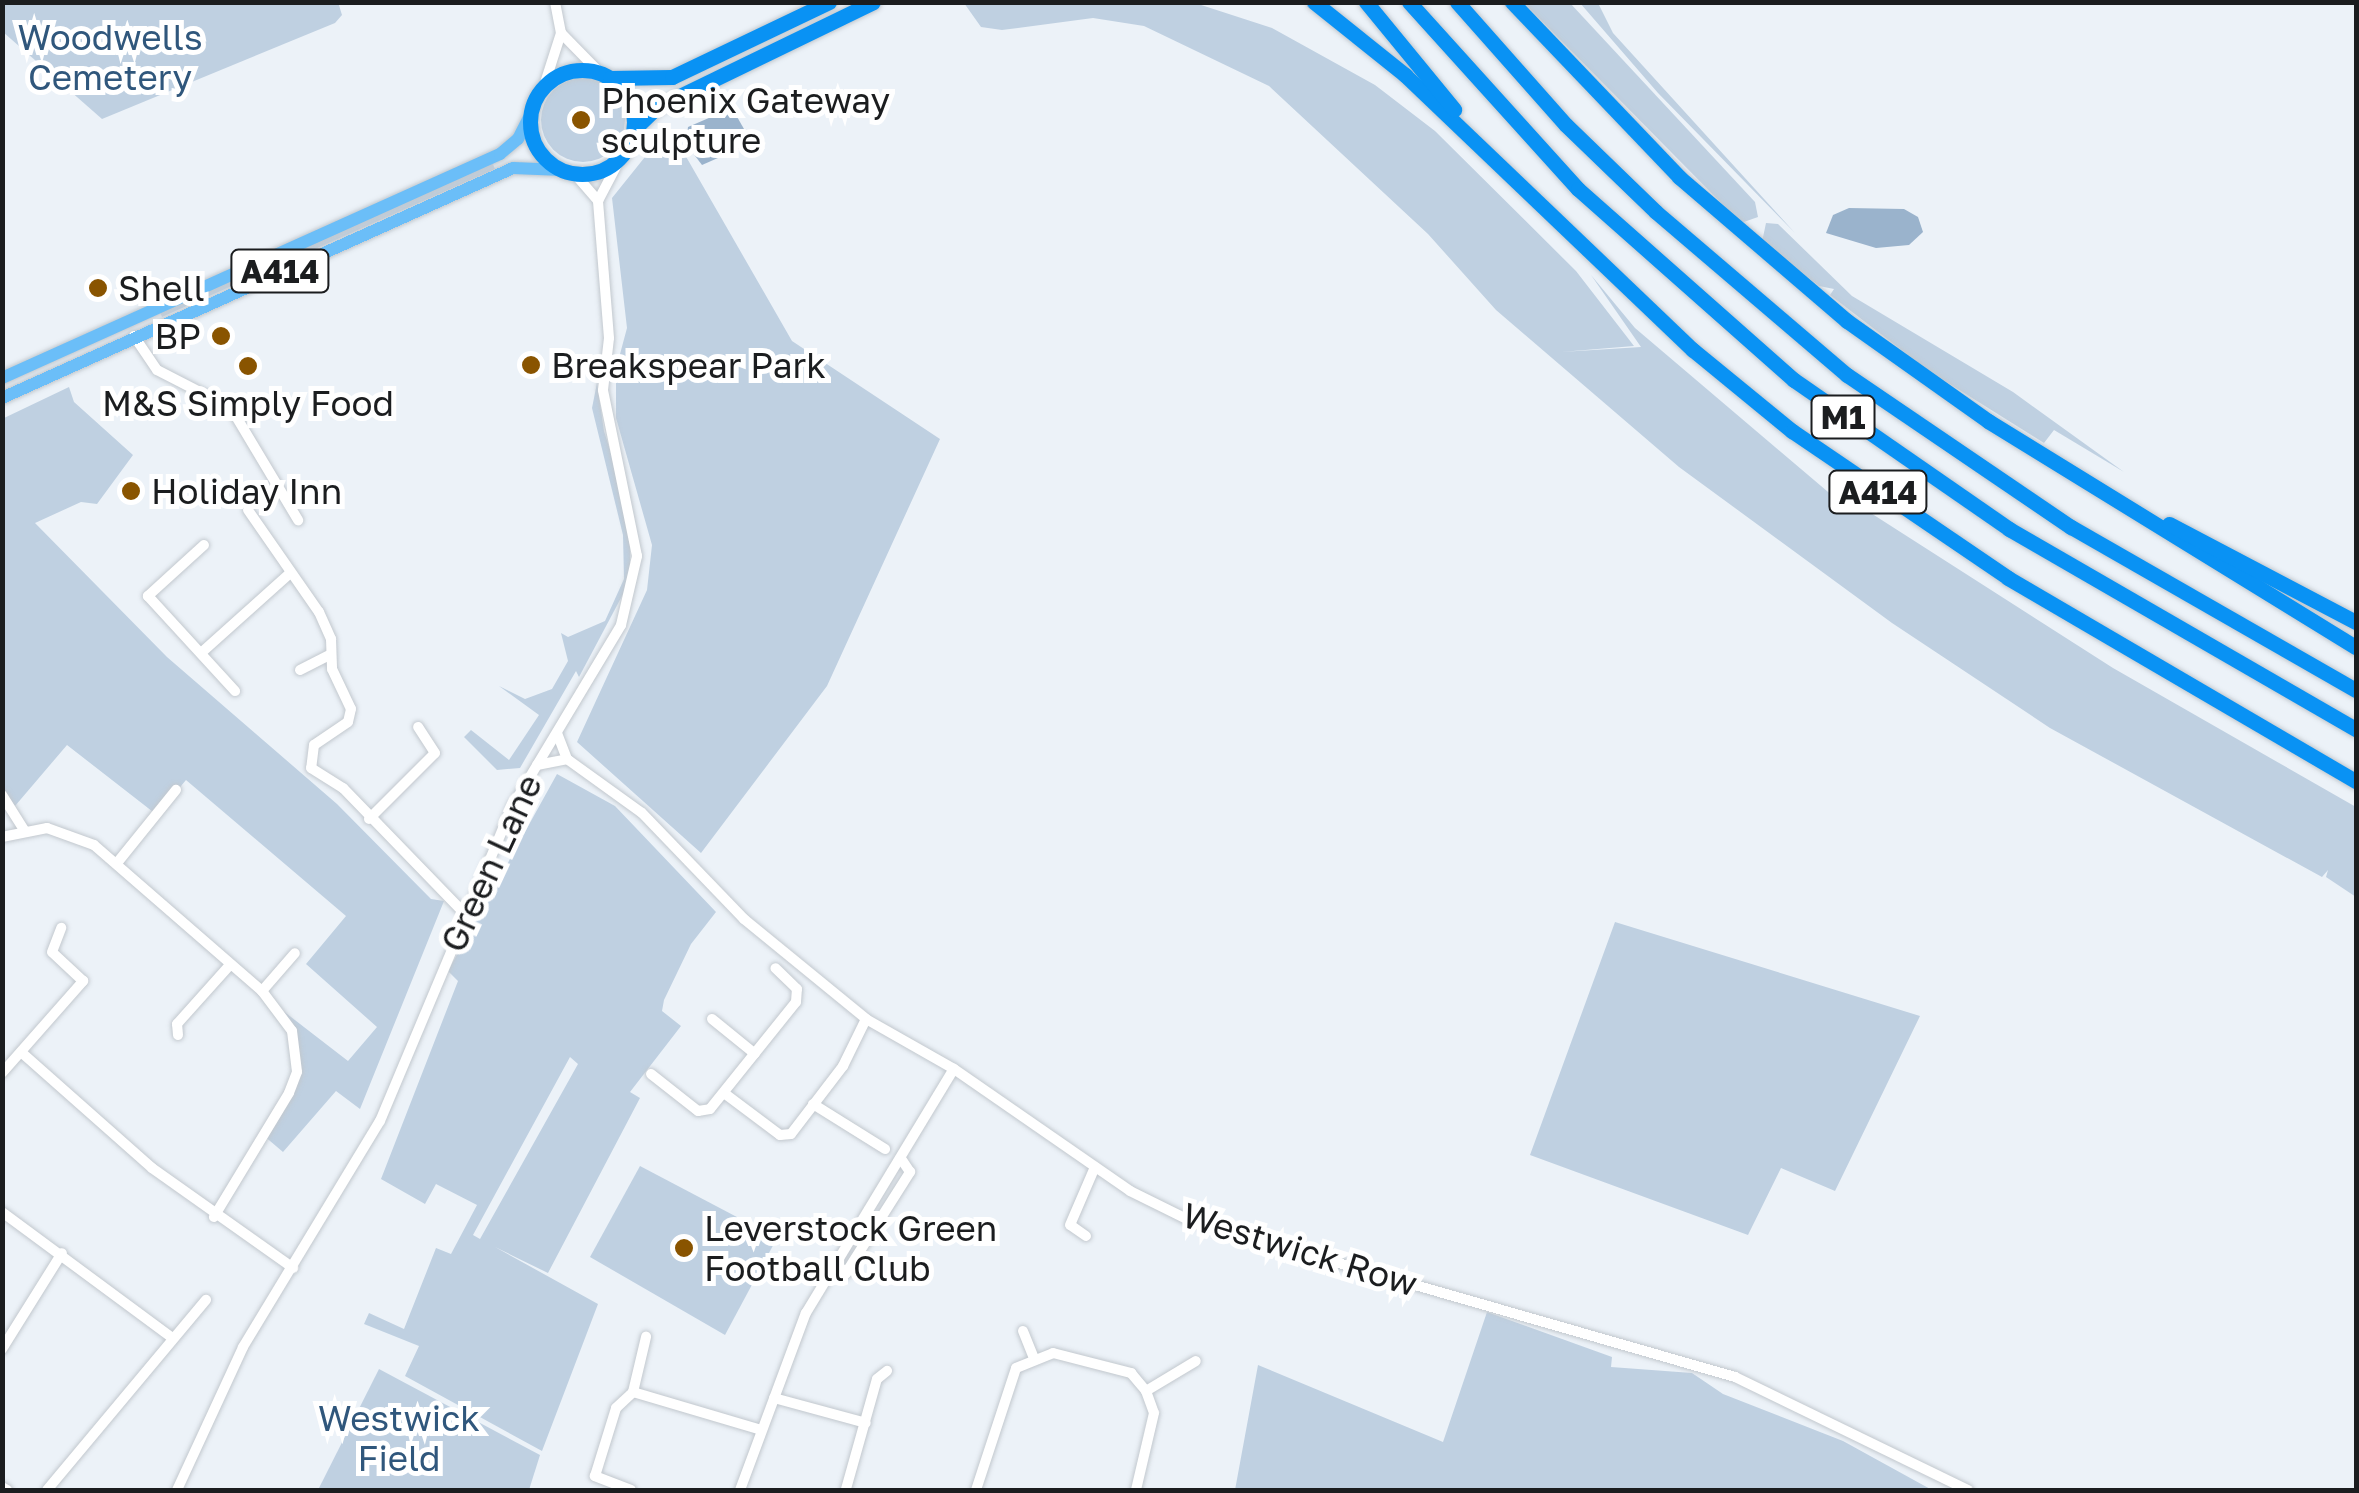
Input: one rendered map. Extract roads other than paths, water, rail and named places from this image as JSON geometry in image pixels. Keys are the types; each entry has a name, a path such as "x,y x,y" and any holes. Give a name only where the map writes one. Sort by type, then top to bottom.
{"highway":[{"path":"829,2 672,77 570,72 544,86 531,114 541,154 569,172 609,166 622,155 634,129 657,106 873,2"},
{"name":"A414","path":"1314,2 1368,42 1510,172 1649,310 1792,431 2008,578 2356,778"},
{"path":"1366,2 1510,172"},
{"name":"M1","path":"1409,2 1578,189 1794,380 2009,529 2356,730"},
{"name":"M1","path":"1457,2 1566,125 1656,212 1847,376 2071,527 2356,690"},
{"path":"1512,2 1664,163 1774,262 1922,378 2356,647"},
{"path":"605,76 627,95 634,129"},
{"path":"2064,468 2356,622"}],"main road":[{"name":"A414","path":"2,378 500,154 518,139 531,114"},
{"name":"A414","path":"2,398 512,168 569,172"}],"street":[{"path":"544,86 560,33 555,2"},
{"path":"560,33 605,76"},
{"path":"569,172 598,201 622,155"},
{"name":"Green Lane","path":"177,1490 243,1347 380,1121 465,914 537,765 621,625 637,556 603,390 609,338 598,201"},
{"path":"134,336 157,370 232,408 298,520"},
{"path":"248,510 319,612 332,640 329,655 351,710 348,722 314,745 311,768 343,788 465,914"},
{"path":"204,545 148,596 235,691"},
{"path":"201,653 289,574"},
{"path":"300,670 329,655"},
{"path":"370,819 435,753 418,727"},
{"path":"537,765 568,759 557,733"},
{"name":"Westwick Row","path":"568,759 642,813 744,919 866,1019 954,1069 1094,1167 1189,1220 1735,1377 1968,1490"},
{"path":"117,863 176,790"},
{"path":"2,795 24,830"},
{"path":"2,838 24,830 82,838 117,863 228,966 262,990 292,1031 297,1072 214,1217"},
{"path":"2,1073 82,982 52,952 60,928"},
{"path":"262,990 295,953"},
{"path":"178,1034 177,1024 228,966"},
{"path":"650,1074 698,1111 710,1110 796,1002 798,989 775,968"},
{"path":"712,1019 754,1054"},
{"path":"724,1093 780,1135 791,1134 843,1066 866,1019"},
{"path":"21,1052 214,1217 292,1268"},
{"path":"740,1490 761,1430 833,1261 871,1222 910,1172 902,1160 954,1069"},
{"path":"813,1104 885,1149"},
{"path":"1086,1236 1070,1225 1094,1167"},
{"path":"2,1212 62,1252 172,1338"},
{"path":"833,1261 846,1273 871,1222"},
{"path":"2,1349 62,1252"},
{"path":"46,1490 206,1300"},
{"path":"1023,1331 1033,1356"},
{"path":"631,1490 595,1476 616,1408 633,1392 646,1336"},
{"path":"976,1490 1016,1368 1033,1356 1052,1353 1131,1373 1146,1391 1154,1413 1136,1490"},
{"path":"1146,1391 1196,1360"},
{"path":"846,1489 877,1379 887,1371"},
{"path":"633,1392 761,1430"},
{"path":"774,1398 866,1423"}],"place":[{"name":"Phoenix Gateway sculpture","path":"581,120"},
{"name":"Shell","path":"98,288"},
{"name":"BP","path":"221,336"},
{"name":"Breakspear Park","path":"531,365"},
{"name":"M&S Simply Food","path":"248,366"},
{"name":"Holiday Inn","path":"131,491"},
{"name":"Leverstock Green Football Club","path":"684,1248"}],"park label":[{"name":"Woodwells Cemetery","path":"110,57"},
{"name":"Westwick Field","path":"399,1438"}]}
